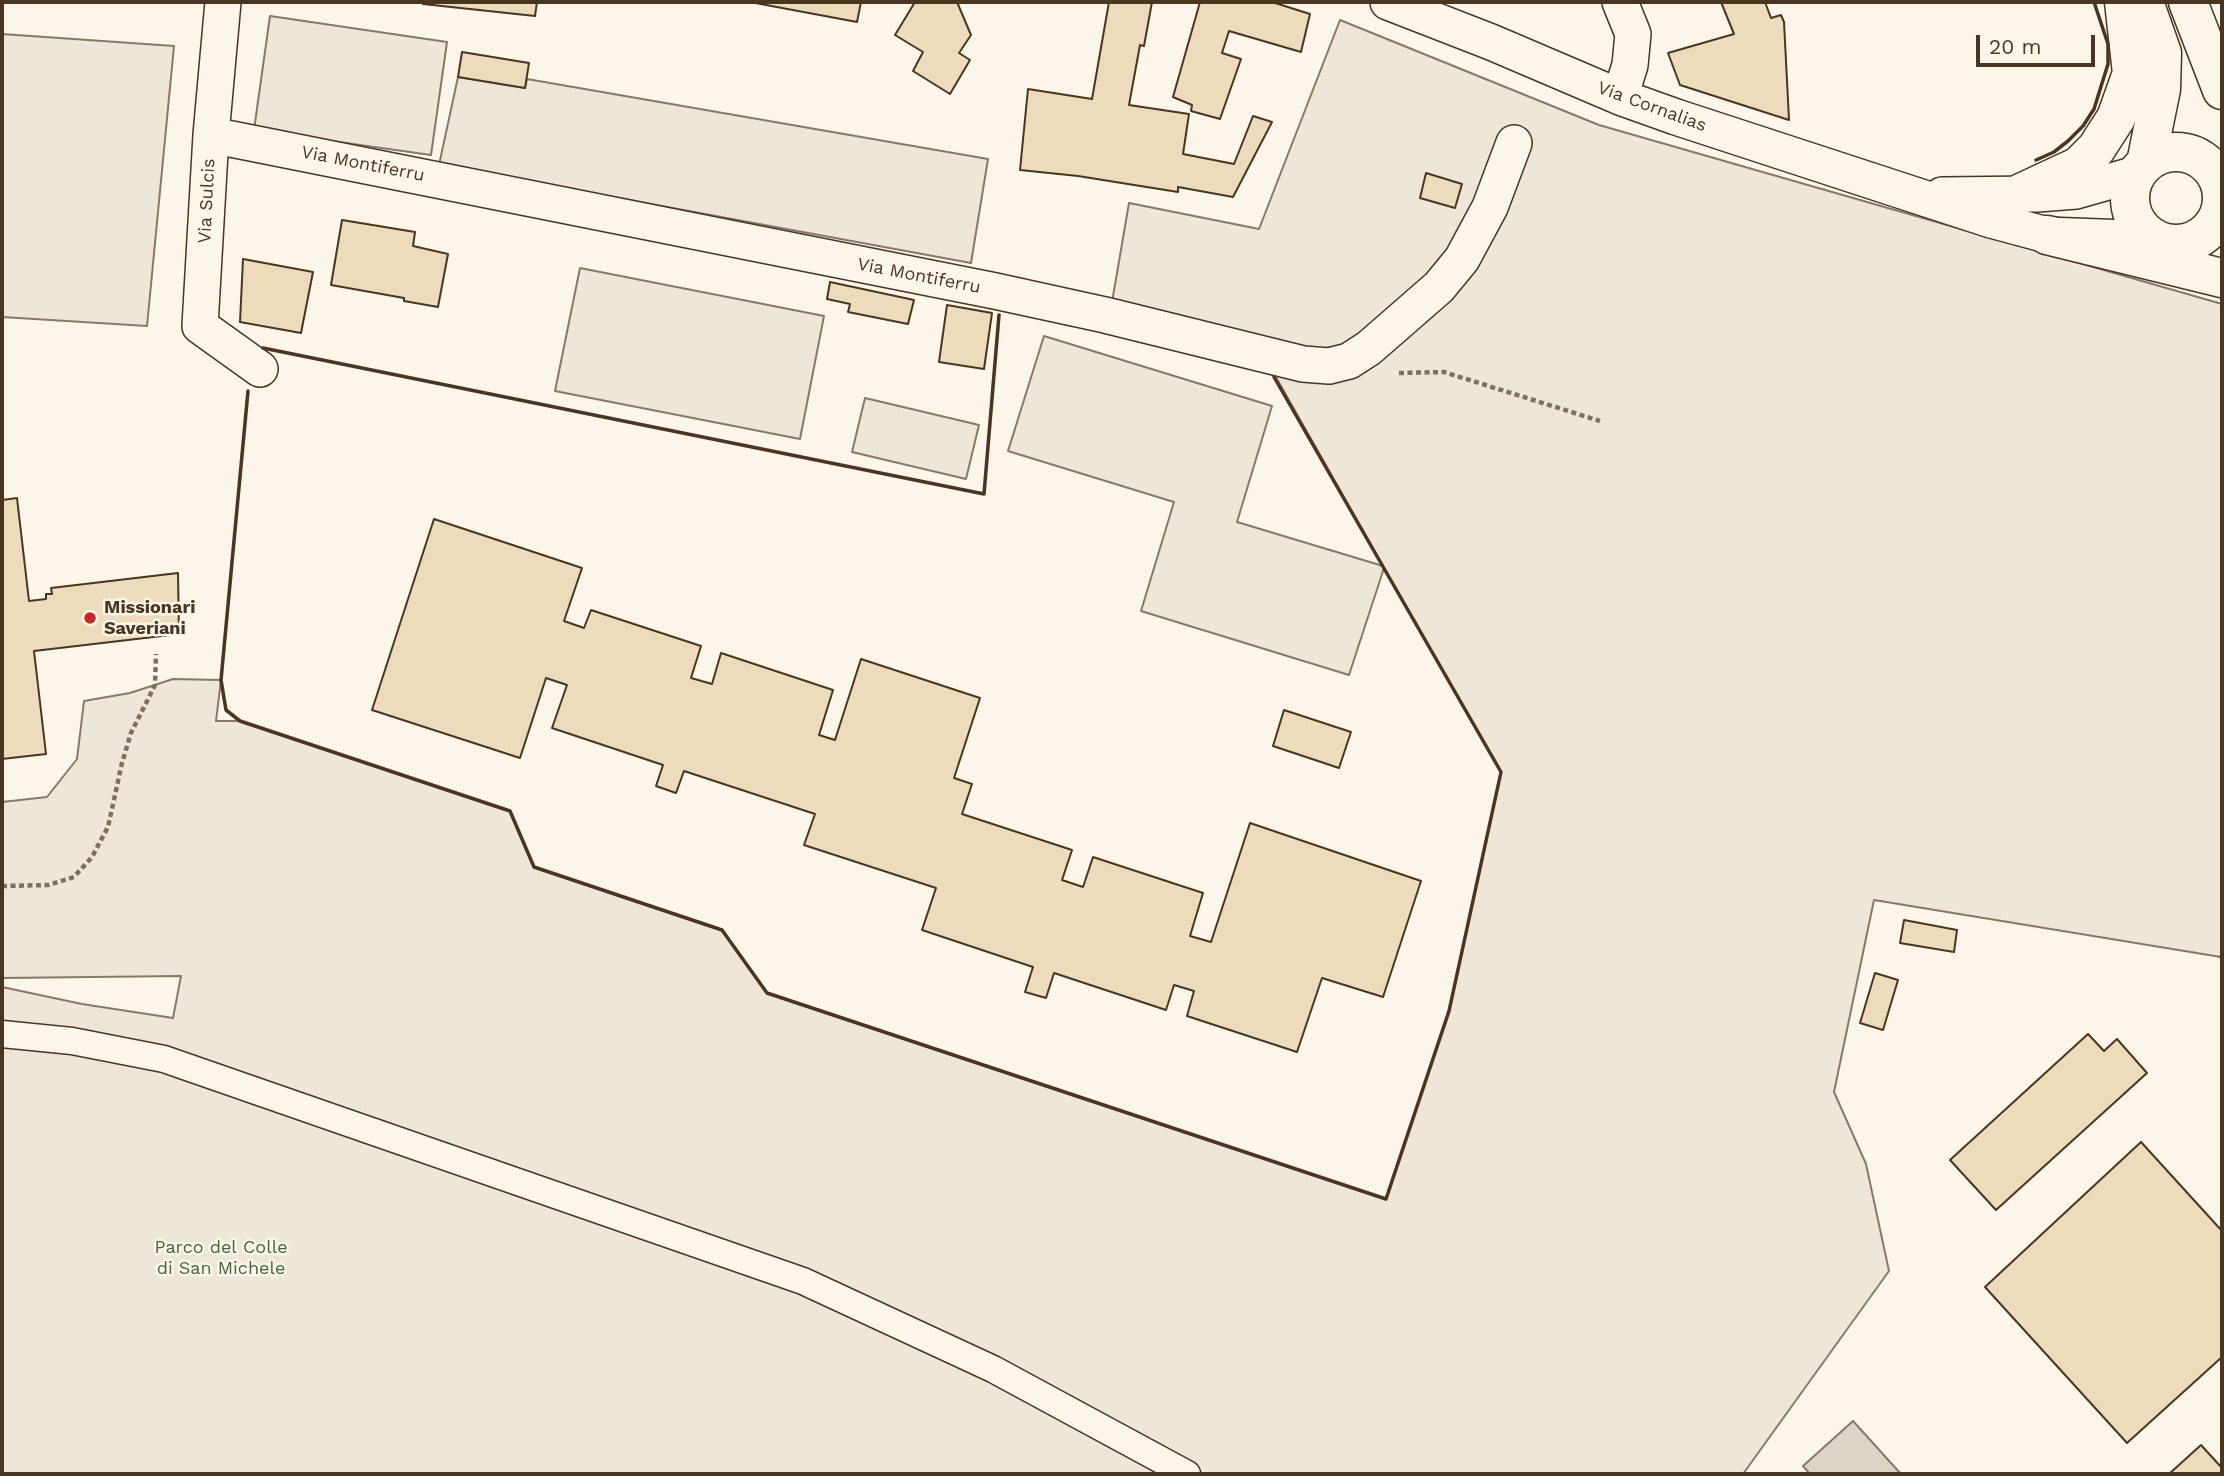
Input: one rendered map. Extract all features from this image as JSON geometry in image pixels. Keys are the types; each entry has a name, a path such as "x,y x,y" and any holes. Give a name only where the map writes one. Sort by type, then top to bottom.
{"street":[{"name":"Via Sulcis","path":"223,2 211,135 200,326 260,369"},
{"name":"Via Cornalias","path":"1388,2 1620,97 1739,138 1922,195 1990,220 2047,235 2168,242"},
{"path":"1620,2 1633,34 1630,65 1620,97"},
{"path":"2021,192 2079,166 2096,149 2116,118 2132,73 2124,2"},
{"path":"2144,2 2162,53 2161,89 2141,169 2131,188 2133,218 2142,230 2222,271"},
{"path":"2188,2 2222,90"},
{"name":"Via Montiferru","path":"211,135 995,291 1303,364 1329,366 1349,361 1369,348 1439,287 1462,259 1490,207 1514,143"},
{"path":"2141,169 2157,156 2183,152 2196,156 2207,165 2221,185 2222,204 2218,219 2209,231 2197,240 2168,242"},
{"name":"Via Cornalias","path":"1922,195 2076,191 2141,169"},
{"path":"2047,235 2222,278"},
{"path":"2,1034 72,1041 163,1059 803,1281 993,1369 1187,1474"}],"path":[{"path":"1369,348 1390,373 1444,372 1600,421"},
{"path":"2,886 48,885 74,877 92,857 108,827 121,763 131,733 155,685 156,654"}],"green space":[{"path":"270,16 447,42 431,155 254,130"},
{"name":"Parco del Colle di San Michele","path":"1340,20 1599,125 2222,304 2221,957 1874,900 1834,1092 1866,1164 1889,1271 1743,1474 2,1474 2,987 82,1004 173,1018 181,976 2,978 2,802 47,797 77,759 84,701 130,693 173,679 221,680 216,721 240,721 510,811 534,867 722,930 767,993 1386,1199 1449,1011 1501,772 1384,568 1349,675 1141,611 1174,502 1008,451 1044,336 1272,406 1237,522 1383,566 1256,342 1111,308 1129,203 1259,229"},
{"path":"2,34 174,46 147,326 2,317"},
{"path":"458,77 525,88 527,79 988,159 971,263 439,165"},
{"path":"580,268 824,316 800,439 555,391"},
{"path":"865,398 979,425 966,479 852,452"}],"shaded area":[{"path":"1853,1421 1901,1474 1810,1474 1803,1466"}],"building":[{"path":"423,2 537,2 535,16"},
{"path":"750,2 861,2 857,22"},
{"path":"915,2 957,2 971,35 959,53 970,60 950,94 913,71 923,52 895,35"},
{"path":"1109,2 1152,2 1144,46 1140,45 1129,105 1189,114 1183,154 1234,164 1253,116 1272,122 1233,197 1178,187 1178,192 1020,170 1028,89 1092,99"},
{"path":"1200,2 1272,2 1310,14 1301,52 1229,31 1222,53 1241,59 1220,119 1191,111 1192,105 1173,97"},
{"path":"1721,2 1765,2 1771,18 1781,15 1784,22 1789,120 1680,85 1668,53 1734,34"},
{"path":"462,52 529,63 525,88 458,77"},
{"path":"1426,173 1462,184 1455,208 1420,198"},
{"path":"342,220 415,232 413,246 448,254 438,307 331,285"},
{"path":"243,259 313,272 301,333 240,322"},
{"path":"830,282 914,300 908,324 848,312 850,304 827,299"},
{"path":"947,305 992,313 984,369 939,362"},
{"name":"Missionari Saveriani","path":"17,498 29,601 46,599 46,594 52,594 51,588 178,573 179,634 34,651 46,754 2,759 2,500"},
{"path":"434,519 582,568 564,621 584,628 591,610 701,646 691,678 712,684 721,653 833,690 819,735 835,740 861,659 980,698 954,778 972,784 962,814 1072,850 1062,880 1083,887 1093,857 1203,893 1190,936 1211,942 1250,823 1421,881 1383,997 1322,978 1297,1052 1187,1016 1194,991 1174,985 1166,1010 1054,973 1046,998 1025,992 1033,967 922,930 936,888 804,845 815,814 684,771 676,793 656,786 663,765 552,728 567,685 546,678 520,758 372,710"},
{"path":"1284,710 1351,732 1339,768 1273,746"},
{"path":"1904,920 1957,930 1954,952 1900,943"},
{"path":"1875,973 1898,980 1883,1030 1860,1023"},
{"path":"2088,1034 2104,1051 2117,1039 2147,1073 1996,1210 1950,1160"},
{"path":"2141,1142 2222,1231 2222,1357 2127,1443 1985,1287"},
{"path":"2201,1445 2222,1468 2222,1474 2169,1474"}],"wall":[{"path":"2036,160 2054,152 2068,141 2083,126 2094,109 2108,64 2108,44 2094,2"},
{"path":"263,348 984,494 999,315"},
{"path":"248,391 221,680 226,710 240,721 510,811 534,867 722,930 767,993 1386,1199 1449,1011 1501,772 1274,377"}],"place":[{"name":"Missionari Saveriani","path":"90,618"}]}
